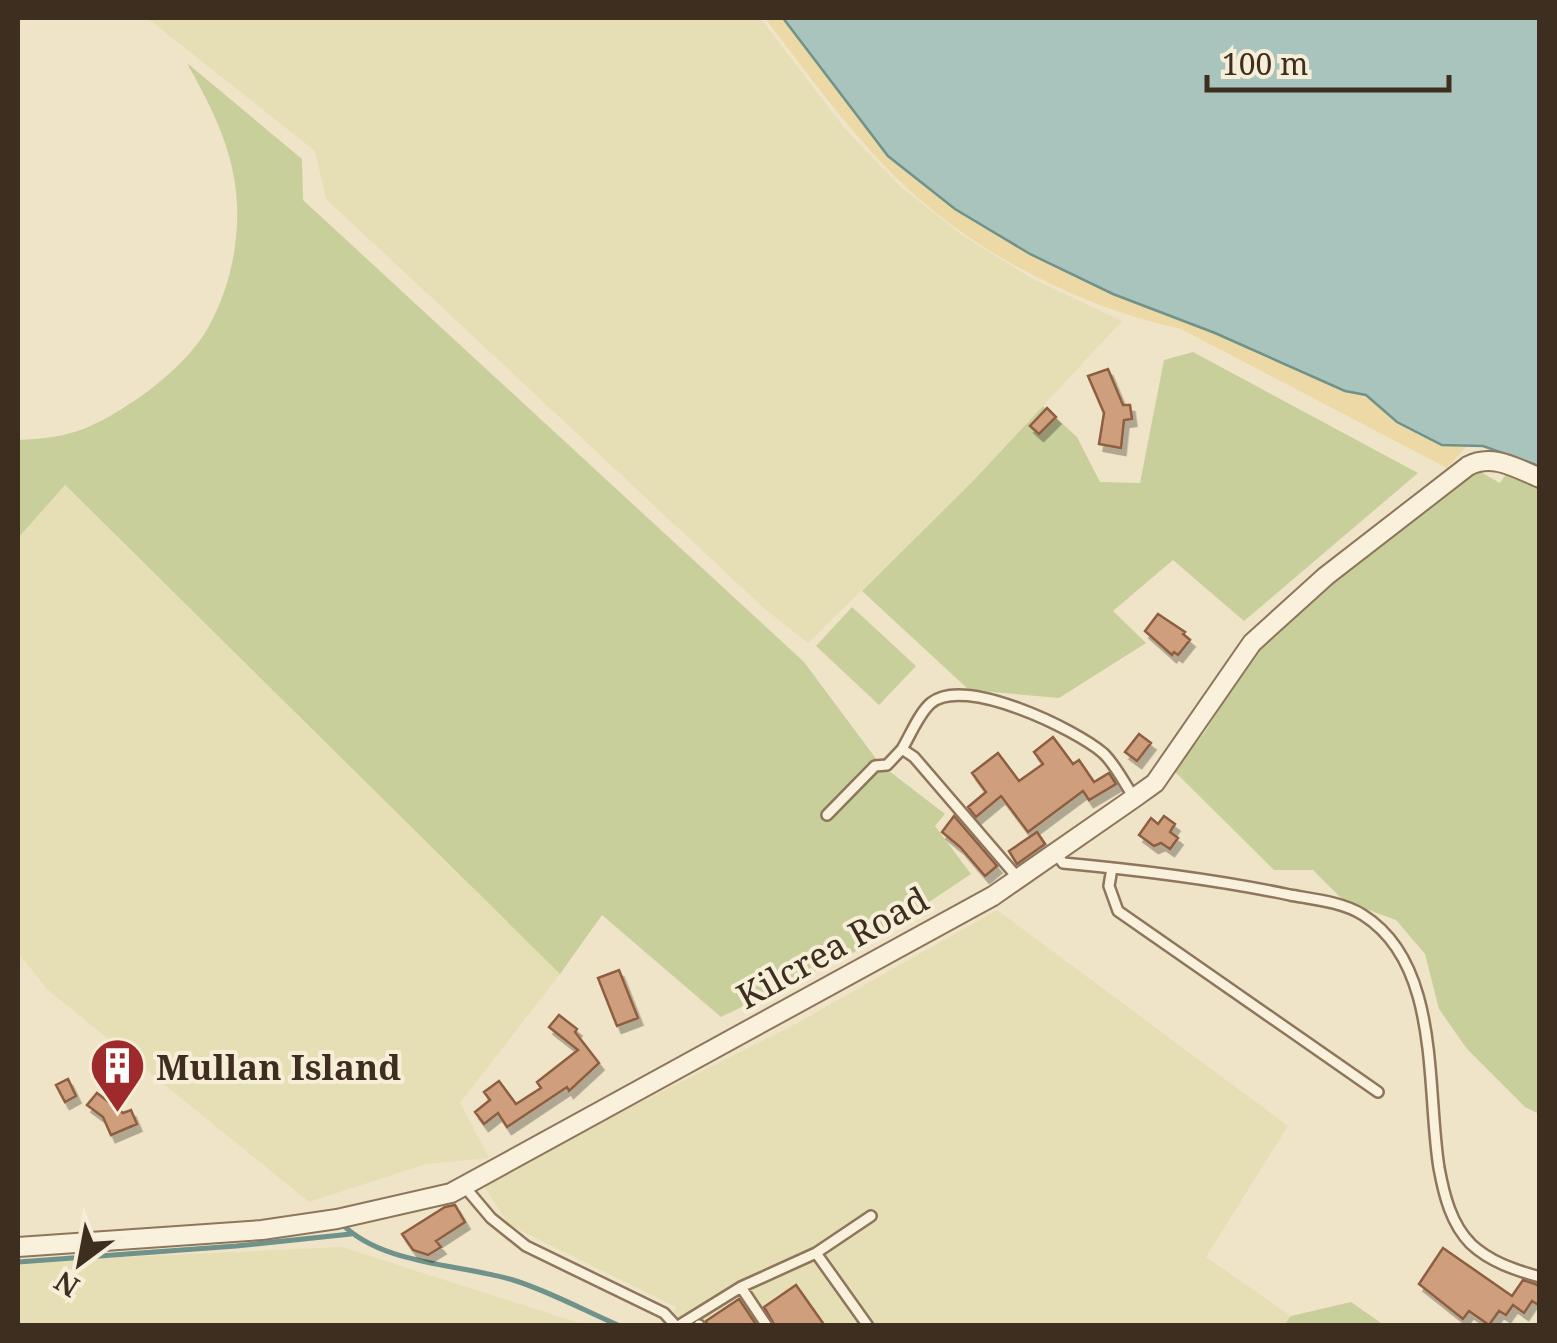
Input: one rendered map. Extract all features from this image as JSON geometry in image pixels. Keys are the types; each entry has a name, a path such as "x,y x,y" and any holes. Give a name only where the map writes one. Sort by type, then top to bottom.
{"street":[{"name":"Kilcrea Road","path":"18,1246 262,1230 337,1219 451,1193 993,896 1156,782 1252,643 1326,576 1480,459 1498,461 1540,478"}],"lane":[{"path":"827,814 874,766 887,765 902,749 931,702 952,695 1002,702 1060,725 1105,755 1134,798"},
{"path":"902,749 1018,878"},
{"path":"1055,852 1063,863 1204,877 1314,900 1359,912 1386,931 1412,972 1421,1006 1436,1146 1451,1216 1484,1254 1500,1264 1540,1277"},
{"path":"1112,868 1109,886 1118,911 1378,1092"},
{"path":"464,1186 491,1218 526,1246 664,1313 677,1326 741,1286 816,1254 872,1216"},
{"path":"816,1254 868,1326"},
{"path":"741,1286 768,1326"}],"shaded area":[{"path":"147,18 760,18 846,130 901,187 962,235 1033,279 1122,321 974,480 808,643 766,610 326,199 315,151"},
{"path":"64,485 560,974 460,1103 489,1158 426,1164 309,1202 48,990 18,953 18,538"},
{"path":"997,910 1288,1126 1206,1257 1291,1316 1284,1326 669,1325 676,1307 509,1225 482,1183 799,1022"},
{"path":"342,1247 585,1325 18,1325 18,1262"}],"green space":[{"path":"187,63 302,159 303,200 804,662 880,764 945,814 935,826 971,874 853,953 721,1017 602,915 560,974 65,485 18,538 18,440 78,431 138,399 171,372 199,341 224,293 236,239 235,184 223,136"},
{"path":"1193,352 1418,473 1244,621 1173,560 1113,611 1146,643 1059,698 969,690 862,591 1043,406 1077,437 1100,482 1140,483 1164,360"},
{"path":"1477,470 1500,483 1508,471 1539,484 1539,1114 1525,1107 1467,1049 1439,1009 1425,954 1396,920 1344,901 1313,870 1274,870 1174,771 1249,663 1279,627"},
{"path":"852,607 916,666 879,705 816,646"},
{"path":"1351,1302 1384,1325 1284,1325 1291,1316"}],"sand":[{"path":"765,18 806,18 1288,344 1468,445 1447,468 1181,329 1107,308 1000,257 935,212 887,168"}],"water":[{"path":"783,18 1539,18 1539,466 1483,446 1442,445 1397,422 1366,395 1345,391 1215,333 1113,294 1030,254 955,209 888,156"}],"building":[{"path":"1108,369 1123,405 1130,405 1132,419 1124,420 1121,448 1099,444 1104,413 1088,376"},
{"path":"1047,408 1056,417 1039,434 1030,426"},
{"path":"1158,614 1185,632 1190,640 1178,655 1172,655 1145,631"},
{"path":"1139,734 1151,743 1137,761 1125,752"},
{"path":"1053,737 1073,764 1079,760 1094,782 1109,773 1116,784 1089,800 1083,791 1028,832 1001,796 976,817 968,807 986,792 972,773 998,753 1019,781 1043,764 1034,752"},
{"path":"954,816 997,866 985,876 942,832"},
{"path":"1164,816 1175,824 1170,832 1178,838 1170,849 1161,843 1154,846 1139,835 1151,818 1158,824"},
{"path":"1037,832 1045,844 1017,864 1009,851"},
{"path":"619,970 638,1018 617,1026 598,978"},
{"path":"559,1015 577,1029 575,1032 599,1063 569,1091 567,1087 507,1127 498,1113 484,1124 475,1112 490,1100 484,1092 499,1081 516,1104 541,1088 537,1082 578,1050 549,1027"},
{"path":"68,1079 76,1096 65,1102 56,1085"},
{"name":"Mullan Island","path":"97,1093 123,1113 131,1110 137,1124 111,1135 103,1117 87,1105"},
{"path":"455,1205 465,1222 436,1241 441,1247 428,1255 413,1250 402,1234 445,1207"},
{"path":"1443,1248 1512,1296 1523,1280 1535,1284 1540,1287 1540,1306 1532,1301 1524,1313 1513,1305 1506,1315 1499,1311 1489,1325 1469,1311 1463,1319 1419,1284"},
{"path":"796,1285 825,1326 775,1326 764,1307"},
{"path":"739,1299 757,1326 707,1326 706,1321"}],"waterway":[{"path":"340,1222 376,1247 513,1280 620,1326"},
{"path":"18,1262 351,1234"}],"place":[{"name":"Mullan Island","path":"117,1115"}]}
